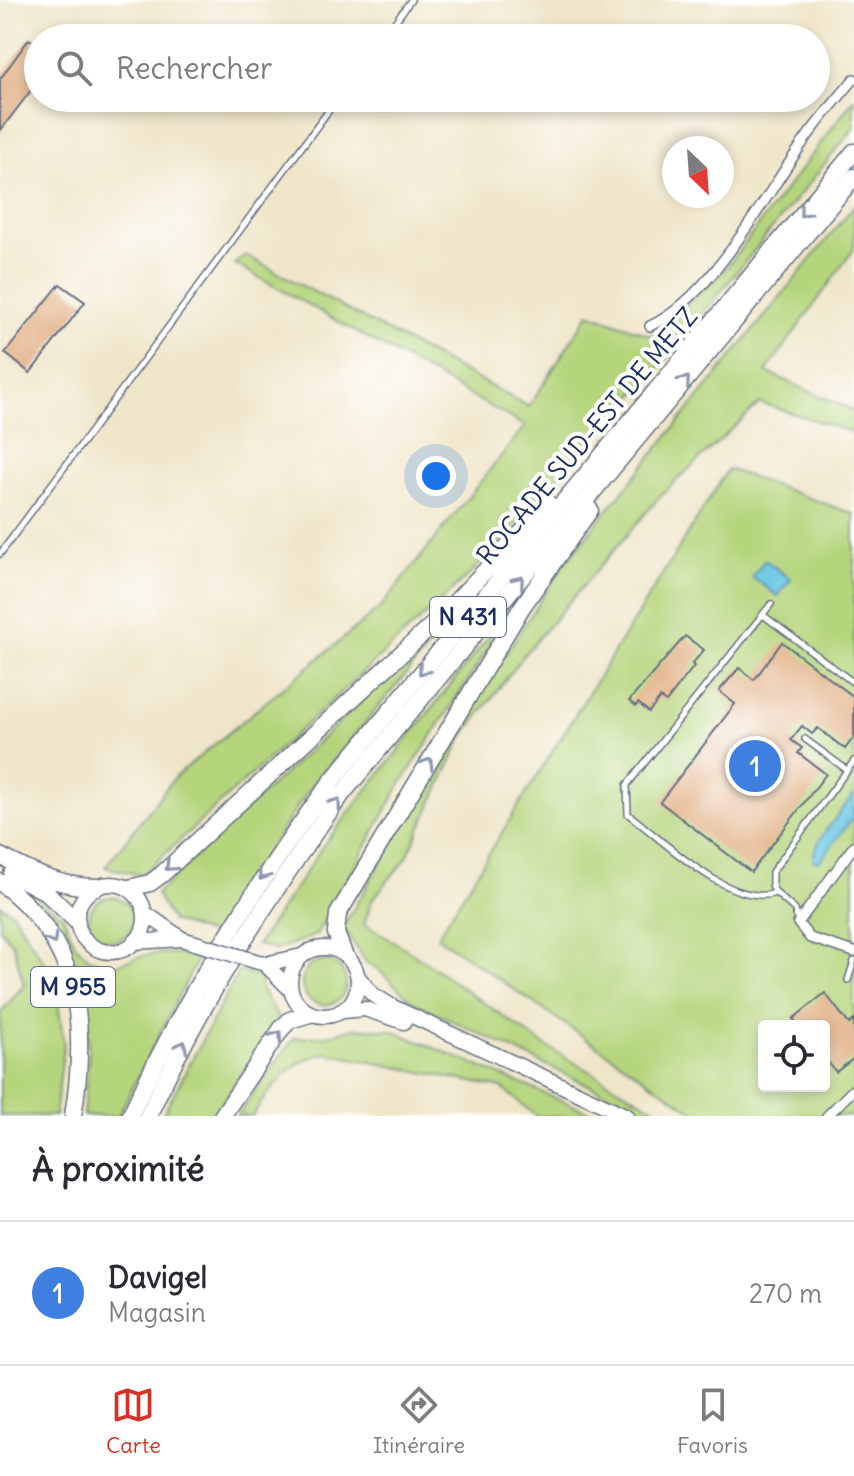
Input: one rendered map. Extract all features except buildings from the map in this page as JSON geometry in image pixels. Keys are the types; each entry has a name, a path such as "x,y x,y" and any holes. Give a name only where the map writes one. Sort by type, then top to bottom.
{"highway":[{"name":"ROCADE SUD-EST DE METZ","path":"130,1116 204,971 260,879 331,782 854,152"},
{"name":"ROCADE SUD-EST DE METZ","path":"148,1116 218,977 275,887 342,794 854,177"},
{"path":"129,888 150,883 161,875 440,618 647,402"},
{"path":"344,954 336,924 348,895 522,607 655,417"},
{"path":"0,856 52,882 70,887 97,887"},
{"path":"0,868 46,892 77,922"},
{"name":"M 955","path":"0,882 44,926 70,976 82,1053 73,1116"},
{"path":"222,1116 282,1028 290,1020 310,1014"}],"main road":[{"path":"113,884 129,888 138,896 145,913 143,929 134,942 120,950 104,951 83,937 77,922 81,901 97,887 113,884"},
{"name":"M 955","path":"145,913 182,939 265,964 290,989"},
{"name":"M 955","path":"134,942 182,939"},
{"path":"531,1072 503,1064 375,1011 343,1011 327,1017 310,1014 301,1008 290,989 294,965 302,956 323,948 344,954 372,994 393,1007 627,1116"},
{"name":"M 955","path":"265,964 302,956"},
{"path":"343,1011 356,996 358,977"}],"street":[{"path":"830,109 854,79"},
{"path":"650,326 665,319 723,260 802,143 827,112"},
{"path":"854,846 798,923 810,938 854,952"},
{"path":"827,1116 854,1089"}],"lane":[{"path":"393,24 411,0"},
{"path":"0,554 328,112"},
{"path":"771,604 627,785 628,814 736,893 776,893"},
{"path":"763,615 854,683"},
{"path":"805,739 847,770"},
{"path":"798,923 795,910 772,886 772,872 854,761"},
{"path":"848,980 854,961"}],"green space":[{"path":"854,99 854,128 656,371 471,573 142,875 105,867 175,777 380,608 525,426 235,264 245,255 529,407 589,313 652,336 723,272"},
{"path":"854,206 854,249 766,372 854,411 854,433 760,403 663,493 526,652 462,738 406,859 372,900 364,924 413,953 544,1045 668,1116 654,1116 413,1002 377,968 367,964 343,927 481,692 563,565"},
{"path":"728,469 854,514 854,1116 700,1116 437,937"},
{"path":"444,624 446,627 309,789 213,935 172,921 156,894"},
{"path":"495,629 499,632 399,787 316,935 276,950 257,945 325,843"},
{"path":"20,886 63,916 75,944 89,958 111,967 154,954 198,958 118,1116 83,1116 89,1055 85,1011 76,975"},
{"path":"111,897 127,903 133,919 127,935 111,941 95,935 89,919 95,903"},
{"path":"0,904 13,913 55,980 64,1045 55,1116 0,1116 0,1013 24,985 13,944 0,929"},
{"path":"324,961 340,967 346,983 340,999 324,1005 308,999 302,983 308,967"},
{"path":"239,971 261,978 260,987 278,1018 214,1116 162,1116"},
{"path":"354,1028 391,1030 599,1116 536,1116 502,1088 326,1053 292,1069 266,1095 252,1116 237,1116 294,1038 326,1036"}],"water":[{"path":"765,560 791,579 778,596 752,577"},
{"path":"854,794 854,816 820,861 813,861 822,836"}],"place":[{"name":"Davigel","path":"755,766"}]}
